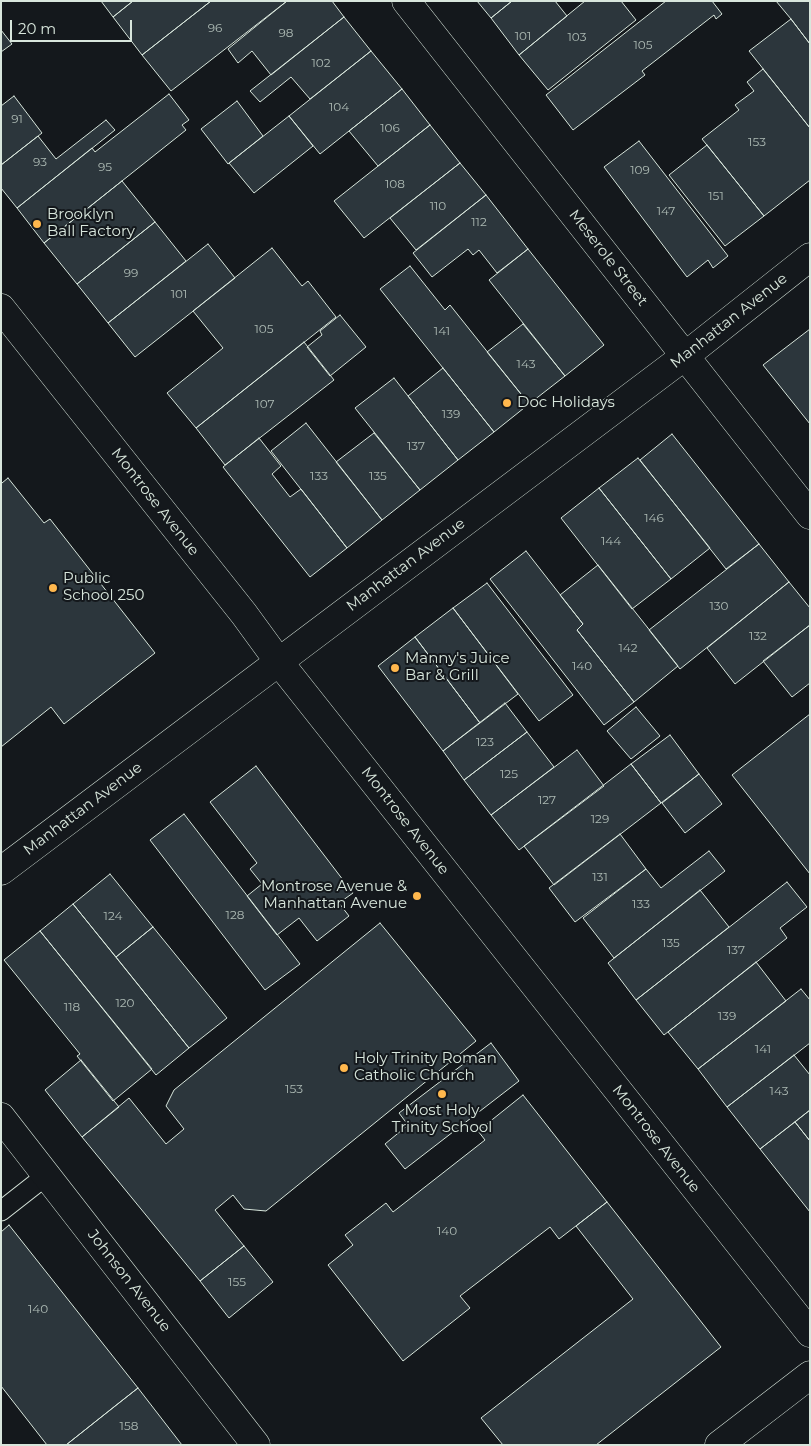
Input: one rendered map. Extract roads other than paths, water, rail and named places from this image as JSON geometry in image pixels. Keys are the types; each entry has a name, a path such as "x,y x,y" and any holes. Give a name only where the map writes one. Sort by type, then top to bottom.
{"street":[{"name":"Meserole Street","path":"406,1 810,515"},
{"name":"Manhattan Avenue","path":"1,872 685,356 810,257"},
{"name":"Montrose Avenue","path":"1,308 810,1333"},
{"name":"Johnson Avenue","path":"1,1117 256,1445"},
{"path":"719,1445 810,1375"}],"lane":[{"path":"1,1211 47,1175"}],"place":[{"name":"Brooklyn Ball Factory","path":"37,224"},
{"name":"Doc Holidays","path":"507,403"},
{"name":"Public School 250","path":"53,588"},
{"name":"Manny's Juice Bar & Grill","path":"395,668"},
{"name":"Montrose Avenue & Manhattan Avenue","path":"417,896"},
{"name":"Holy Trinity Roman Catholic Church","path":"344,1068"},
{"name":"Most Holy Trinity School","path":"442,1094"}]}
